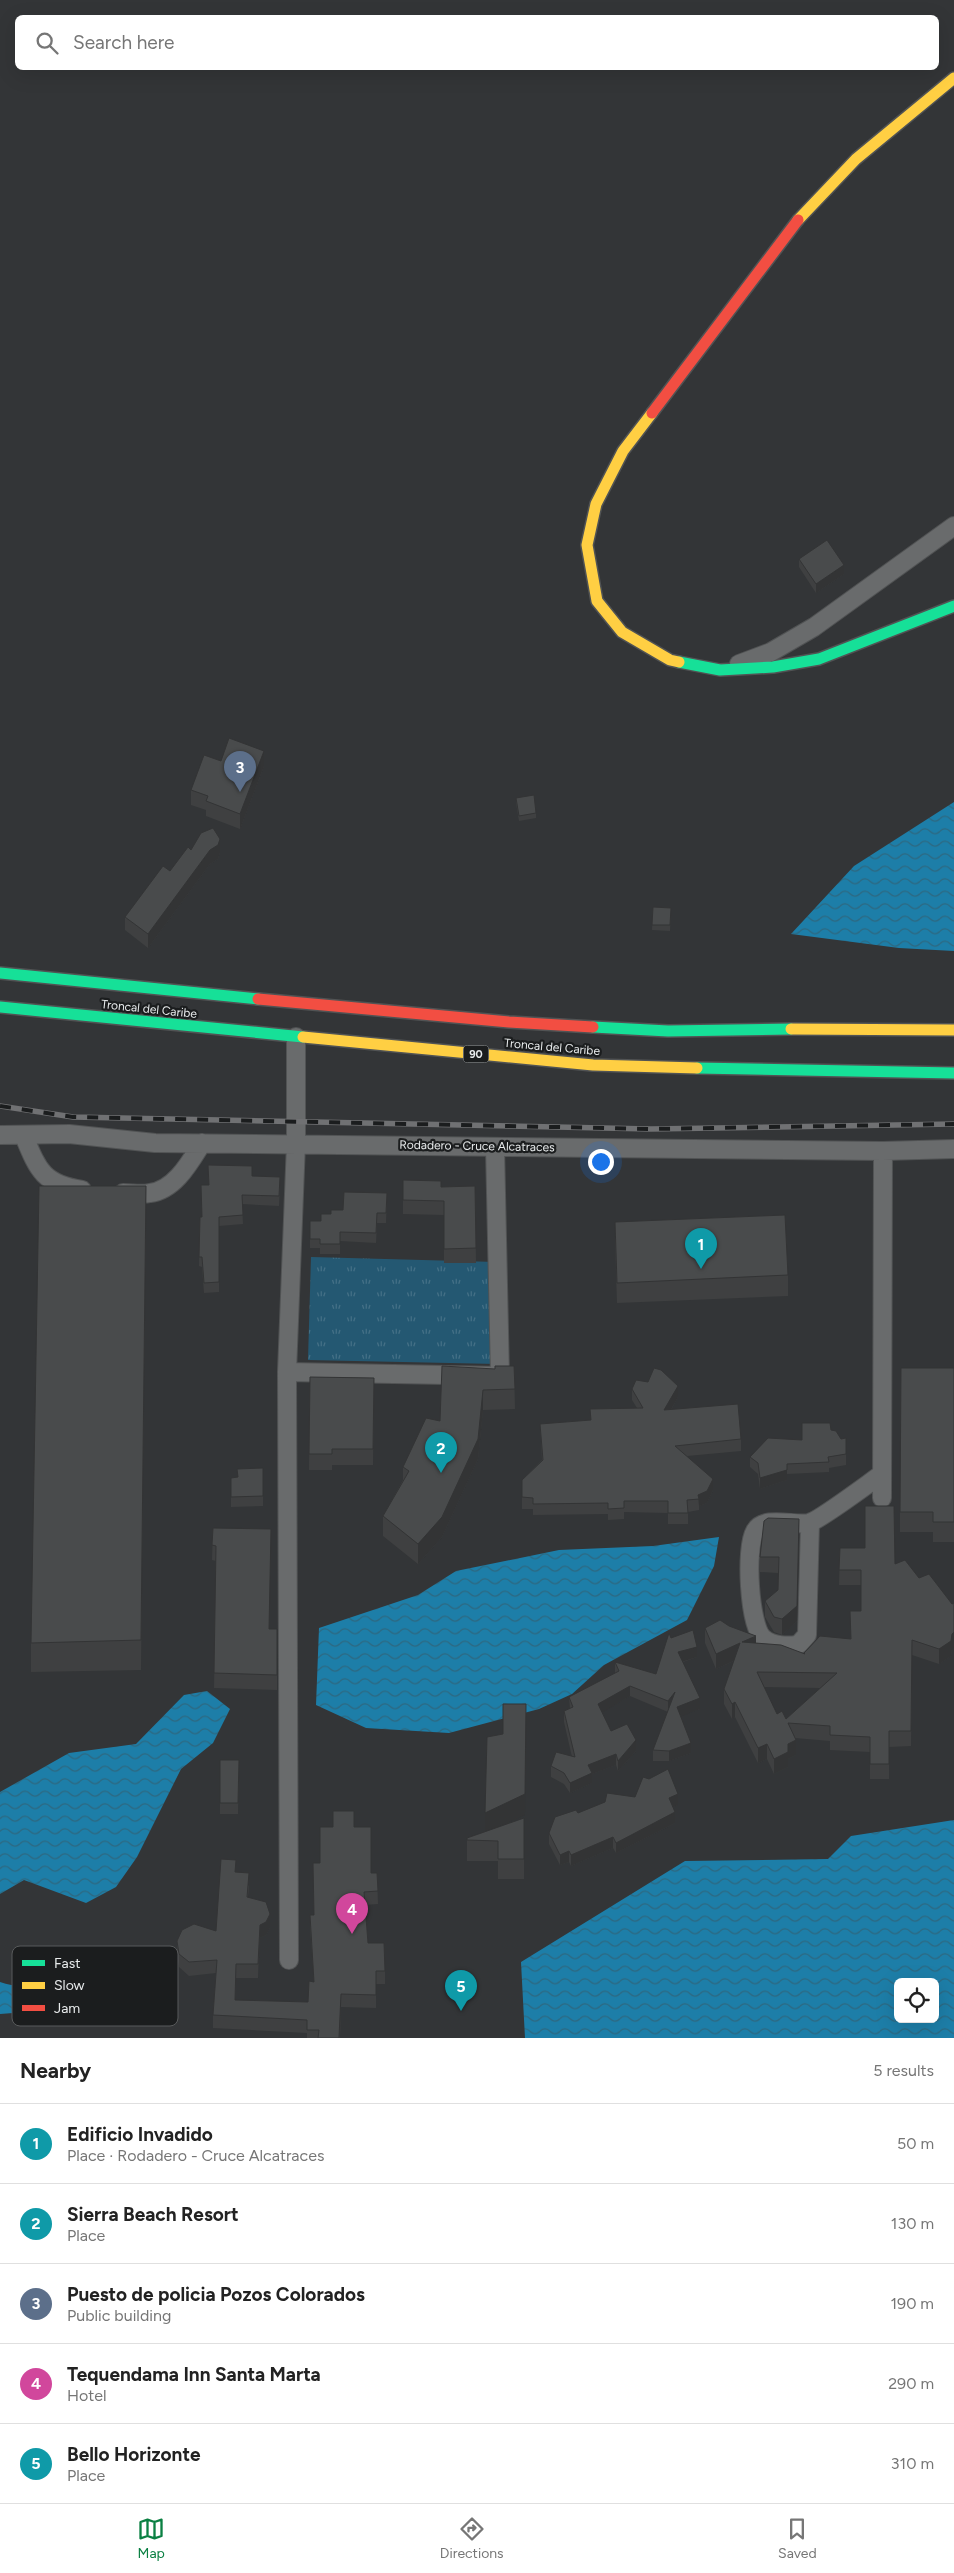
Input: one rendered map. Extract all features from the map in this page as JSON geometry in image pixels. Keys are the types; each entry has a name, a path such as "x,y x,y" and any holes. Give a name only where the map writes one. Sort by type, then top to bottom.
{"main road":[{"path":"954,78 856,159 805,211 623,451 596,504 587,545 597,601 622,632 670,660 720,670 773,667 819,659 954,606"},
{"name":"Troncal del Caribe","path":"0,973 188,993 509,1022 668,1031 801,1029 954,1030"},
{"name":"Troncal del Caribe","path":"0,1007 593,1065 772,1071 954,1073"}],"street":[{"path":"720,670 771,652 814,627 954,526"},
{"path":"289,1960 287,1372 296,1143 296,1037"},
{"name":"Rodadero - Cruce Alcatraces","path":"0,1135 69,1134 155,1143 296,1143 883,1151 954,1149"},
{"path":"24,1136 37,1167 60,1187 105,1192 152,1194 172,1183 186,1168 202,1143"},
{"path":"287,1372 500,1376 495,1147"},
{"path":"882,1498 883,1151"},
{"path":"810,1522 807,1635 799,1644 774,1644 763,1638 755,1626 748,1567 754,1532 761,1525 770,1523 810,1522 882,1474"}],"green space":[{"path":"311,1257 496,1262 498,1364 308,1360"}],"water":[{"path":"954,802 954,951 899,948 791,934 854,866"},
{"path":"719,1537 714,1566 687,1620 604,1665 572,1694 539,1709 449,1733 366,1728 316,1705 319,1628 418,1595 456,1571 559,1550 653,1546"},
{"path":"207,1691 230,1709 213,1743 181,1769 137,1857 116,1887 86,1903 24,1880 0,1894 0,1792 69,1753 136,1744 184,1695"},
{"path":"954,1820 954,2038 525,2038 521,1962 685,1861 828,1859 851,1836"},
{"path":"0,1982 12,1985 12,2013 0,2014"}],"building":[{"path":"827,540 844,565 816,584 799,559"},
{"path":"229,738 264,751 240,814 206,801 208,796 191,790 204,755 221,761"},
{"path":"534,795 536,813 519,816 516,798"},
{"path":"213,828 220,839 218,845 210,850 148,934 125,917 163,866 170,871 188,847 191,850 201,833"},
{"path":"653,907 671,908 670,925 652,925"},
{"path":"208,1165 252,1166 252,1176 280,1177 279,1196 242,1195 243,1215 219,1217 219,1282 204,1283 202,1257 199,1257 200,1217 202,1217 201,1185 209,1185"},
{"path":"403,1180 441,1181 441,1187 475,1186 476,1248 444,1249 444,1201 403,1200"},
{"path":"39,1186 146,1186 141,1640 31,1643"},
{"path":"344,1192 387,1193 386,1213 377,1213 376,1233 340,1232 340,1244 320,1244 320,1239 310,1239 310,1221 321,1221 321,1214 331,1214 331,1210 343,1210"},
{"path":"785,1215 788,1275 617,1283 615,1222"},
{"path":"442,1366 495,1369 495,1366 514,1366 515,1389 483,1390 478,1439 442,1517 418,1544 383,1516 409,1471 403,1467 426,1418 440,1421"},
{"path":"654,1368 661,1370 678,1386 664,1410 738,1404 741,1439 675,1446 713,1479 707,1491 698,1495 699,1499 687,1500 688,1513 668,1513 668,1501 624,1501 624,1508 608,1509 608,1503 533,1504 533,1498 522,1497 522,1480 543,1460 540,1424 591,1420 590,1409 643,1408 632,1389 636,1380 648,1382"},
{"path":"901,1368 954,1368 954,1522 933,1522 933,1512 900,1512"},
{"path":"310,1377 374,1378 373,1449 332,1449 332,1454 309,1454"},
{"path":"802,1423 830,1423 831,1430 836,1431 841,1439 846,1438 846,1454 828,1457 829,1462 787,1464 787,1470 760,1478 758,1463 750,1457 768,1438 802,1440"},
{"path":"263,1468 263,1496 231,1497 231,1478 238,1477 237,1469"},
{"path":"865,1506 894,1506 895,1564 905,1560 919,1578 929,1574 952,1604 954,1603 954,1632 951,1641 939,1649 912,1640 911,1731 889,1731 889,1764 870,1764 870,1737 830,1735 830,1726 788,1723 796,1740 788,1744 788,1752 774,1759 767,1744 758,1748 735,1702 732,1704 724,1689 740,1643 716,1654 705,1628 720,1620 729,1626 756,1636 742,1642 781,1645 805,1654 820,1636 851,1639 850,1611 861,1611 861,1570 839,1570 840,1548 865,1548","holes":["757,1672 837,1673 786,1719 782,1711 777,1714"]},
{"path":"768,1518 799,1519 797,1606 782,1619 774,1617 765,1601 778,1590 779,1557 760,1557 764,1521"},
{"path":"213,1528 271,1529 269,1629 277,1629 277,1675 214,1673 216,1546 212,1545"},
{"path":"693,1630 697,1647 678,1652 700,1698 677,1707 691,1743 669,1751 653,1750 675,1692 668,1701 630,1686 598,1704 611,1731 627,1724 636,1740 618,1761 616,1754 588,1765 592,1773 570,1783 564,1773 551,1766 556,1752 575,1757 564,1711 573,1707 569,1697 619,1671 615,1662 656,1674 669,1633 671,1638"},
{"path":"503,1704 526,1704 525,1794 485,1813 487,1737 503,1734"},
{"path":"220,1760 239,1760 238,1803 220,1803"},
{"path":"668,1769 678,1794 669,1798 675,1812 616,1843 613,1837 571,1855 569,1851 560,1855 549,1833 555,1817 576,1810 578,1813 605,1802 607,1793 635,1797 643,1777 649,1779"},
{"path":"333,1811 354,1811 354,1827 371,1827 371,1873 377,1873 378,1891 364,1892 368,1943 384,1943 385,1971 376,1971 376,1995 341,1994 339,2038 318,2038 319,2030 307,2030 307,2020 213,2015 217,1960 189,1962 179,1954 177,1941 182,1930 194,1924 216,1931 221,1859 236,1860 235,1872 249,1873 247,1897 266,1902 270,1914 266,1922 260,1925 258,1964 236,1964 235,2000 308,2002 309,1981 314,1982 310,1915 314,1915 313,1863 320,1863 320,1827 333,1827"},
{"path":"524,1818 524,1859 498,1859 498,1841 467,1840 467,1838"}],"railway":[{"path":"0,1106 73,1117 651,1129 954,1124"}],"traffic: fast":[{"path":"679,662 720,670 773,667 819,659 954,606"},
{"path":"0,973 258,999"},
{"path":"0,1007 303,1037"},
{"path":"593,1027 668,1031 791,1029"},
{"path":"697,1068 954,1073"}],"traffic: slow":[{"path":"798,220 856,159 954,78"},
{"path":"652,413 623,451 596,504 587,545 597,601 622,632 670,660 679,662"},
{"path":"791,1029 954,1030"},
{"path":"303,1037 593,1065 697,1068"}],"traffic: jam":[{"path":"652,413 798,220"},
{"path":"258,999 509,1022 593,1027"}],"place":[{"name":"Puesto de policia Pozos Colorados","path":"240,792"},
{"name":"Edificio Invadido","path":"701,1269"},
{"name":"Sierra Beach Resort","path":"441,1473"},
{"name":"Tequendama Inn Santa Marta","path":"352,1934"},
{"name":"Bello Horizonte","path":"461,2011"}]}
